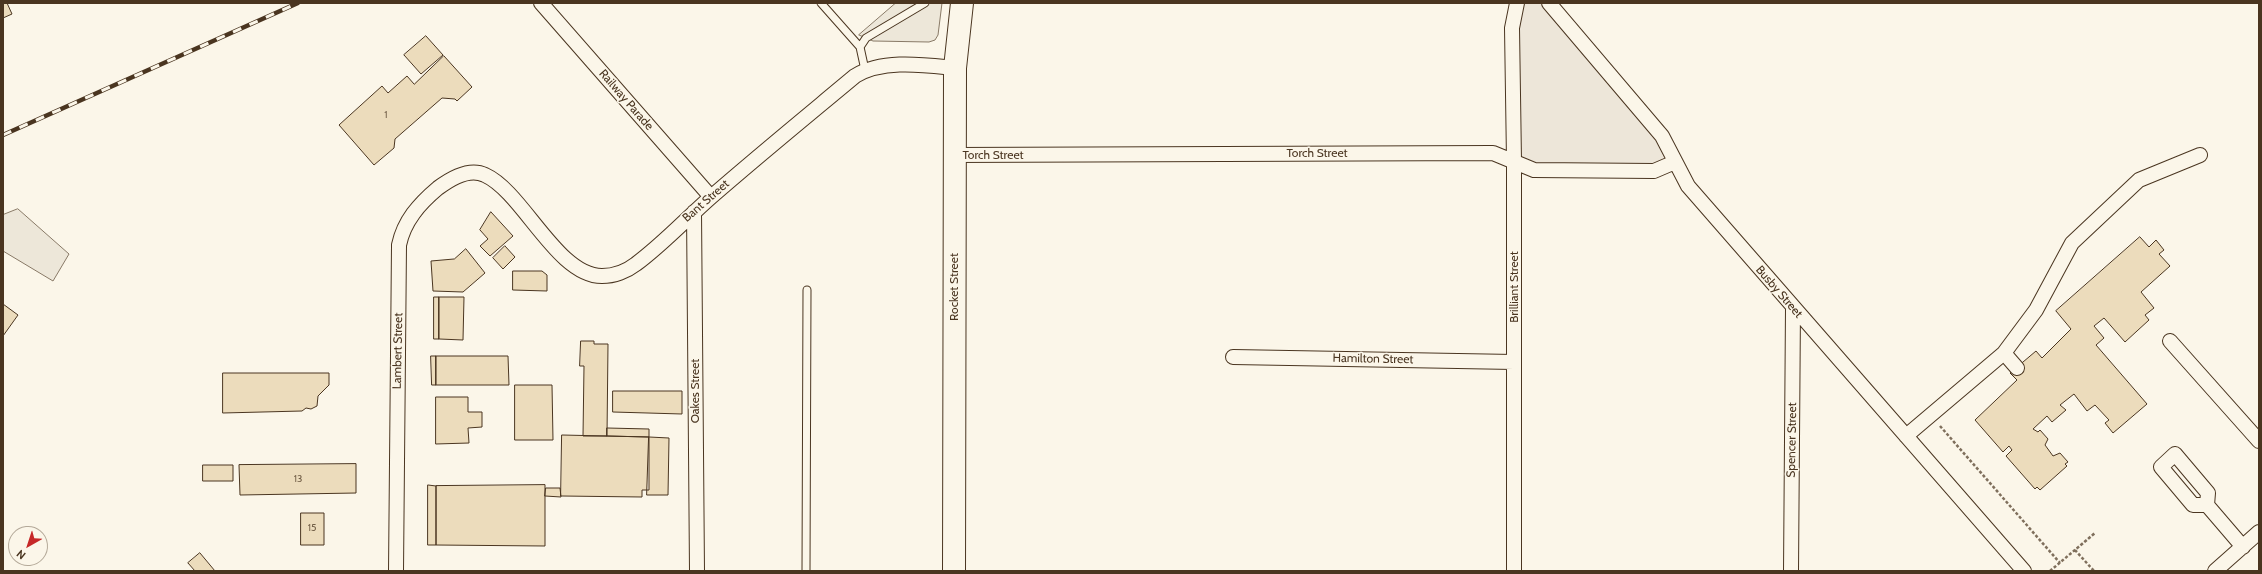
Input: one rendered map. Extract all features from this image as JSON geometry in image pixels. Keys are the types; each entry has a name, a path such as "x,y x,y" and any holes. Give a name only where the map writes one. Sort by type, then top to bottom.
{"main road":[{"name":"Rocket Street","path":"954,571 955,68 962,3"}],"street":[{"name":"Railway Parade","path":"541,3 711,197"},
{"name":"Brilliant Street","path":"1514,571 1514,161 1512,28 1517,3"},
{"name":"Busby Street","path":"1549,3 1662,136 1688,186 2024,571"},
{"name":"Bant Street","path":"477,172 485,174 504,189 571,263 588,273 601,276 623,272 636,265 711,197 855,76 865,70 907,64 955,68"},
{"name":"Torch Street","path":"954,155 1493,153 1534,170 1654,171 1675,162"},
{"path":"1906,436 2004,353 2036,310 2072,243 2139,180 2200,155"},
{"name":"Lambert Street","path":"396,571 399,245 406,223 419,205 433,192 457,176 477,172"},
{"name":"Oakes Street","path":"694,212 697,571"},
{"name":"Spencer Street","path":"1790,571 1793,308"},
{"path":"2170,341 2259,441"},
{"path":"2004,353 2017,368"},
{"name":"Hamilton Street","path":"1233,357 1514,362"},
{"path":"2207,505 2243,546"},
{"path":"2215,571 2259,532"}],"lane":[{"path":"821,3 860,47 865,70"},
{"path":"860,47 866,38 925,3"},
{"path":"806,571 807,290"}],"path":[{"path":"1931,415 2060,563"},
{"path":"2050,571 2094,533 2075,550 2094,571"}],"shaded area":[{"path":"896,3 942,3 938,35 935,40 929,42 873,41 859,35"},
{"path":"1517,3 1549,3 1675,162 1654,171 1534,170 1514,161"},
{"path":"18,209 69,254 53,281 3,251 3,215"}],"building":[{"path":"3,3 7,3 12,14 3,18"},
{"path":"426,36 443,55 421,74 404,55"},
{"path":"444,56 472,87 457,101 455,99 442,98 395,139 394,148 374,165 339,125 382,86 388,93 407,76 414,84"},
{"path":"491,212 513,236 490,256 480,246 488,239 480,230"},
{"path":"2140,237 2149,247 2156,240 2164,250 2159,254 2170,266 2141,292 2154,308 2145,315 2149,320 2125,342 2104,318 2094,326 2104,338 2096,345 2147,404 2113,433 2105,423 2109,420 2095,405 2087,411 2074,394 2060,405 2066,410 2052,422 2047,416 2033,429 2038,432 2040,430 2048,439 2045,445 2053,456 2060,453 2068,462 2065,464 2067,466 2040,490 2037,487 2035,489 2006,456 2012,450 2009,446 2003,452 1975,420 2017,380 2010,373 2036,351 2042,358 2071,329 2056,311"},
{"path":"505,246 515,257 503,269 493,258"},
{"path":"466,249 485,273 463,292 433,291 431,261 454,259"},
{"path":"513,271 542,271 547,275 547,291 513,290"},
{"path":"434,297 439,297 439,339 434,339"},
{"path":"439,297 464,297 463,340 439,339"},
{"path":"3,304 18,315 3,336"},
{"path":"581,341 594,341 594,344 608,344 607,436 583,436 584,366 580,366"},
{"path":"431,356 436,356 436,385 432,385"},
{"path":"436,356 508,356 509,385 436,385"},
{"path":"223,373 329,373 329,385 318,396 317,406 311,409 306,408 302,411 223,413"},
{"path":"515,385 552,385 553,440 515,440"},
{"path":"613,391 682,391 682,414 613,412"},
{"path":"436,397 468,397 468,412 482,412 482,427 468,428 469,443 436,444"},
{"path":"607,428 649,429 649,437 607,436"},
{"path":"562,435 649,437 649,490 642,490 642,497 561,496"},
{"path":"649,437 669,438 668,495 647,495"},
{"path":"356,464 356,493 240,495 239,465"},
{"path":"203,465 233,465 233,481 203,481"},
{"path":"428,485 436,486 436,545 428,545"},
{"path":"545,485 545,546 436,545 436,486"},
{"path":"546,488 560,488 561,497 545,496"},
{"path":"301,513 324,513 324,545 301,545"},
{"path":"200,553 215,571 195,571 188,563"}],"railway":[{"path":"3,135 298,3"}]}
